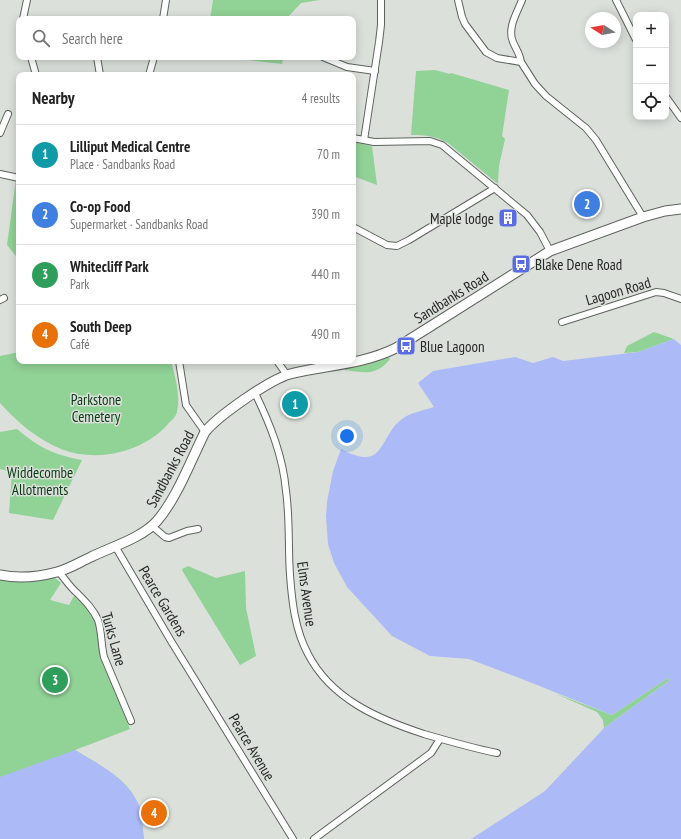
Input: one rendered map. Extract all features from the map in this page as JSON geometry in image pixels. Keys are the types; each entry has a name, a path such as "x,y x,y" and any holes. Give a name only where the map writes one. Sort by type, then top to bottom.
{"main road":[{"name":"Sandbanks Road","path":"356,362 383,355 396,348 550,251 643,216 681,209"},
{"name":"Sandbanks Road","path":"0,576 29,577 59,572 141,534 152,526 165,511 174,496 205,432 211,424 255,393 287,375 343,364"}],"street":[{"path":"24,16 27,0"},
{"path":"163,16 166,0"},
{"path":"364,140 381,25 381,0"},
{"path":"458,0 465,24 486,52 497,58 522,62"},
{"path":"522,0 513,23 512,35 522,62 535,84 546,96 586,128 596,140 643,216"},
{"path":"616,0 633,34"},
{"path":"32,60 35,72"},
{"path":"98,60 100,72"},
{"path":"150,72 153,60"},
{"path":"330,60 347,67 375,71"},
{"path":"669,101 681,118"},
{"path":"0,133 8,114"},
{"path":"356,139 374,142 430,141 442,145 495,188 534,223 550,251"},
{"path":"0,174 16,177"},
{"path":"356,229 387,245 397,246 495,188"},
{"name":"Lagoon Road","path":"562,322 656,292 681,299"},
{"path":"179,364 186,405 205,432"},
{"path":"280,364 287,375"},
{"name":"Elms Avenue","path":"255,393 267,417 276,442 282,467 287,492 293,606 297,626 308,655 324,678 344,697 383,720 440,739 497,753"},
{"path":"152,526 168,538 198,529"},
{"name":"Pearce Gardens","path":"115,546 188,668"},
{"name":"Turks Lane","path":"59,572 68,584 90,606 95,614 102,635 102,649 104,657 131,721"},
{"name":"Pearce Avenue","path":"188,668 293,839"},
{"path":"314,839 431,753 440,739"}],"green space":[{"path":"213,0 320,0 301,3 289,16 210,16"},
{"path":"248,60 283,60 282,64"},
{"path":"435,70 451,73 509,90 502,136 505,139 499,166 498,184 448,143 430,136 411,135 416,71"},
{"path":"356,143 372,146 377,185 356,177"},
{"path":"16,179 16,256 7,245"},
{"path":"654,332 674,339 638,352 624,353 627,346"},
{"name":"Parkstone Cemetery","path":"16,353 16,364 172,364 178,393 178,406 175,417 157,434 145,442 118,453 89,455 61,449 52,445 28,429 13,417 0,403 0,356"},
{"path":"387,356 390,359 375,371 358,372 345,370 345,368 366,364"},
{"name":"Widdecombe Allotments","path":"17,429 32,441 55,453 82,460 53,520 9,513 12,472 0,469 0,432"},
{"path":"188,566 216,578 245,571 246,608 256,656 240,665 183,572 182,569"},
{"path":"50,574 61,583 50,600 69,605 74,596 88,609 93,617 98,632 99,647 103,665 130,729 75,750 105,768 123,782 131,791 140,811 144,839 0,839 0,575"},
{"path":"668,678 670,680 604,728 603,720 597,712 554,693 612,715"}],"water":[{"name":"Blue Lagoon","path":"674,339 681,345 681,839 471,839 545,791 604,728 670,680 668,678 612,715 469,659 430,656 392,636 347,587 334,563 328,544 326,517 327,502 333,471 341,449 366,457 374,455 379,450 394,426 402,419 413,413 434,407 418,383 433,371 515,357 533,363 553,357 563,361 638,352"},
{"path":"75,750 104,767 129,789 140,808 144,839 0,839 0,777"}],"place":[{"name":"Co-op Food","path":"587,204"},
{"name":"Maple lodge","path":"508,218"},
{"name":"Blake Dene Road","path":"521,264"},
{"name":"Blue Lagoon","path":"406,346"},
{"name":"Lilliput Medical Centre","path":"295,404"},
{"name":"Whitecliff Park","path":"55,680"},
{"name":"South Deep","path":"154,813"}]}
